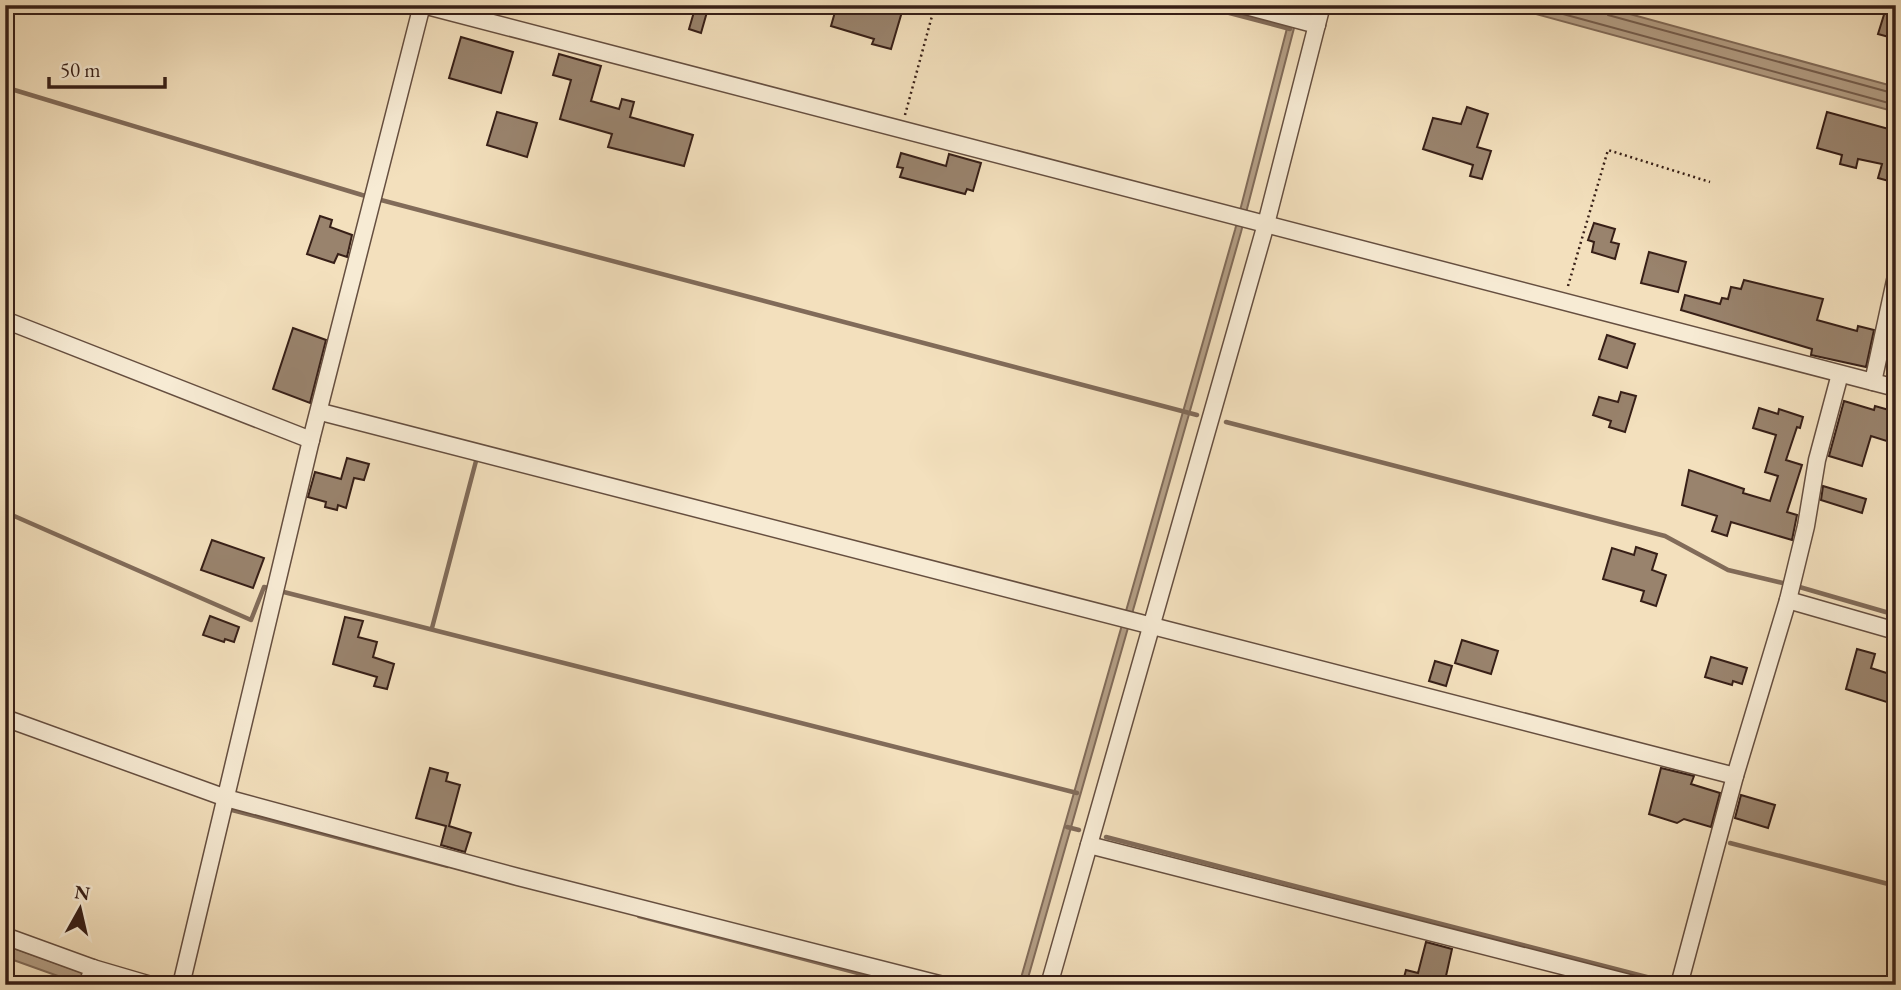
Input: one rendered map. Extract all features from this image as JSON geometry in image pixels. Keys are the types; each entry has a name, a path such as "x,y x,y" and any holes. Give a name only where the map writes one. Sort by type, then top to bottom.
{"street":[{"path":"181,985 312,440 422,5 1896,388"},
{"path":"1242,5 1317,25"},
{"path":"1049,985 1266,224 1322,5"},
{"path":"1873,382 1896,276"},
{"path":"5,320 312,440"},
{"path":"1679,985 1735,776 1790,590 1840,374"},
{"path":"321,412 1735,776"},
{"path":"1790,590 1896,631"},
{"path":"5,718 226,798 531,880 943,985"},
{"path":"1089,845 1637,985"},
{"path":"5,936 90,975 151,985"}],"path":[{"path":"901,129 935,5"},
{"path":"1563,302 1608,150 1710,182"}],"water":[{"path":"1293,5 1300,5 1241,232 1026,985 1019,985 1235,230"},
{"path":"1503,5 1597,5 1896,87 1896,112"},
{"path":"5,945 117,985 83,985 5,957"}],"building":[{"path":"696,5 709,5 701,33 689,29"},
{"path":"837,5 852,5 881,13 883,5 904,5 891,49 872,44 874,39 831,26"},
{"path":"1887,5 1896,5 1896,39 1878,34"},
{"path":"461,37 513,52 501,93 449,78"},
{"path":"559,54 601,66 591,101 619,109 622,99 634,102 630,117 693,135 684,166 608,147 612,134 560,119 571,80 553,75"},
{"path":"1467,107 1488,114 1477,147 1491,151 1482,179 1470,176 1473,165 1423,149 1433,118 1461,124"},
{"path":"497,112 537,123 527,157 487,145"},
{"path":"1827,112 1896,131 1896,183 1878,178 1882,164 1858,159 1856,168 1840,164 1842,155 1817,148"},
{"path":"901,153 946,166 949,154 981,163 973,191 967,189 965,194 900,177 903,168 897,167"},
{"path":"320,216 332,220 330,227 352,235 347,257 338,254 334,263 307,254"},
{"path":"1594,223 1615,229 1611,242 1619,244 1615,259 1592,252 1594,242 1588,240"},
{"path":"1649,252 1686,262 1678,292 1641,283"},
{"path":"1744,280 1823,299 1817,320 1857,331 1858,326 1874,330 1866,367 1811,355 1812,349 1681,310 1685,295 1720,304 1722,298 1728,299 1731,287 1741,289"},
{"path":"293,328 326,340 310,403 273,389"},
{"path":"1607,335 1635,344 1627,368 1599,359"},
{"path":"1621,392 1636,396 1625,432 1609,427 1611,421 1593,415 1599,397 1618,402"},
{"path":"1844,401 1874,410 1875,406 1896,412 1896,444 1871,436 1862,466 1829,456"},
{"path":"1759,408 1778,414 1779,409 1803,417 1786,460 1802,465 1787,512 1797,515 1792,540 1731,522 1727,536 1712,531 1717,516 1682,505 1689,470 1744,489 1743,493 1770,501 1778,476 1765,472 1776,435 1753,428"},
{"path":"347,458 369,464 364,480 354,478 346,508 338,505 337,510 325,507 326,502 308,497 315,472 341,479"},
{"path":"1823,486 1866,499 1862,513 1821,500"},
{"path":"212,540 264,558 253,588 201,570"},
{"path":"1636,547 1657,554 1652,570 1666,575 1656,606 1641,601 1644,591 1603,579 1612,548 1634,555"},
{"path":"210,616 239,627 234,642 225,639 224,642 203,635"},
{"path":"345,617 363,621 358,637 377,642 373,657 394,664 387,689 374,686 377,677 333,664"},
{"path":"1462,640 1498,651 1491,674 1455,663"},
{"path":"1857,649 1875,654 1871,668 1896,676 1896,705 1846,689"},
{"path":"1711,657 1747,668 1742,684 1733,681 1732,685 1705,677"},
{"path":"1435,661 1452,666 1446,686 1429,681"},
{"path":"430,768 448,773 446,781 460,785 449,826 471,833 465,852 441,845 446,826 416,818"},
{"path":"1661,768 1694,776 1691,784 1720,793 1711,827 1684,819 1677,823 1649,814"},
{"path":"1741,795 1775,805 1768,828 1735,818"},
{"path":"1426,942 1452,949 1444,985 1402,985 1406,970 1418,973"}],"waterway":[{"path":"1199,5 1290,29"},
{"path":"11,89 362,195 1197,415"},
{"path":"1226,422 1665,536 1728,570 1787,584"},
{"path":"432,628 476,461"},
{"path":"5,512 251,620 264,587 1077,793"},
{"path":"1796,586 1896,615"},
{"path":"232,810 448,866"},
{"path":"1067,827 1079,830"},
{"path":"1106,837 1666,982"},
{"path":"1730,843 1896,886"},
{"path":"639,916 904,985"}]}
